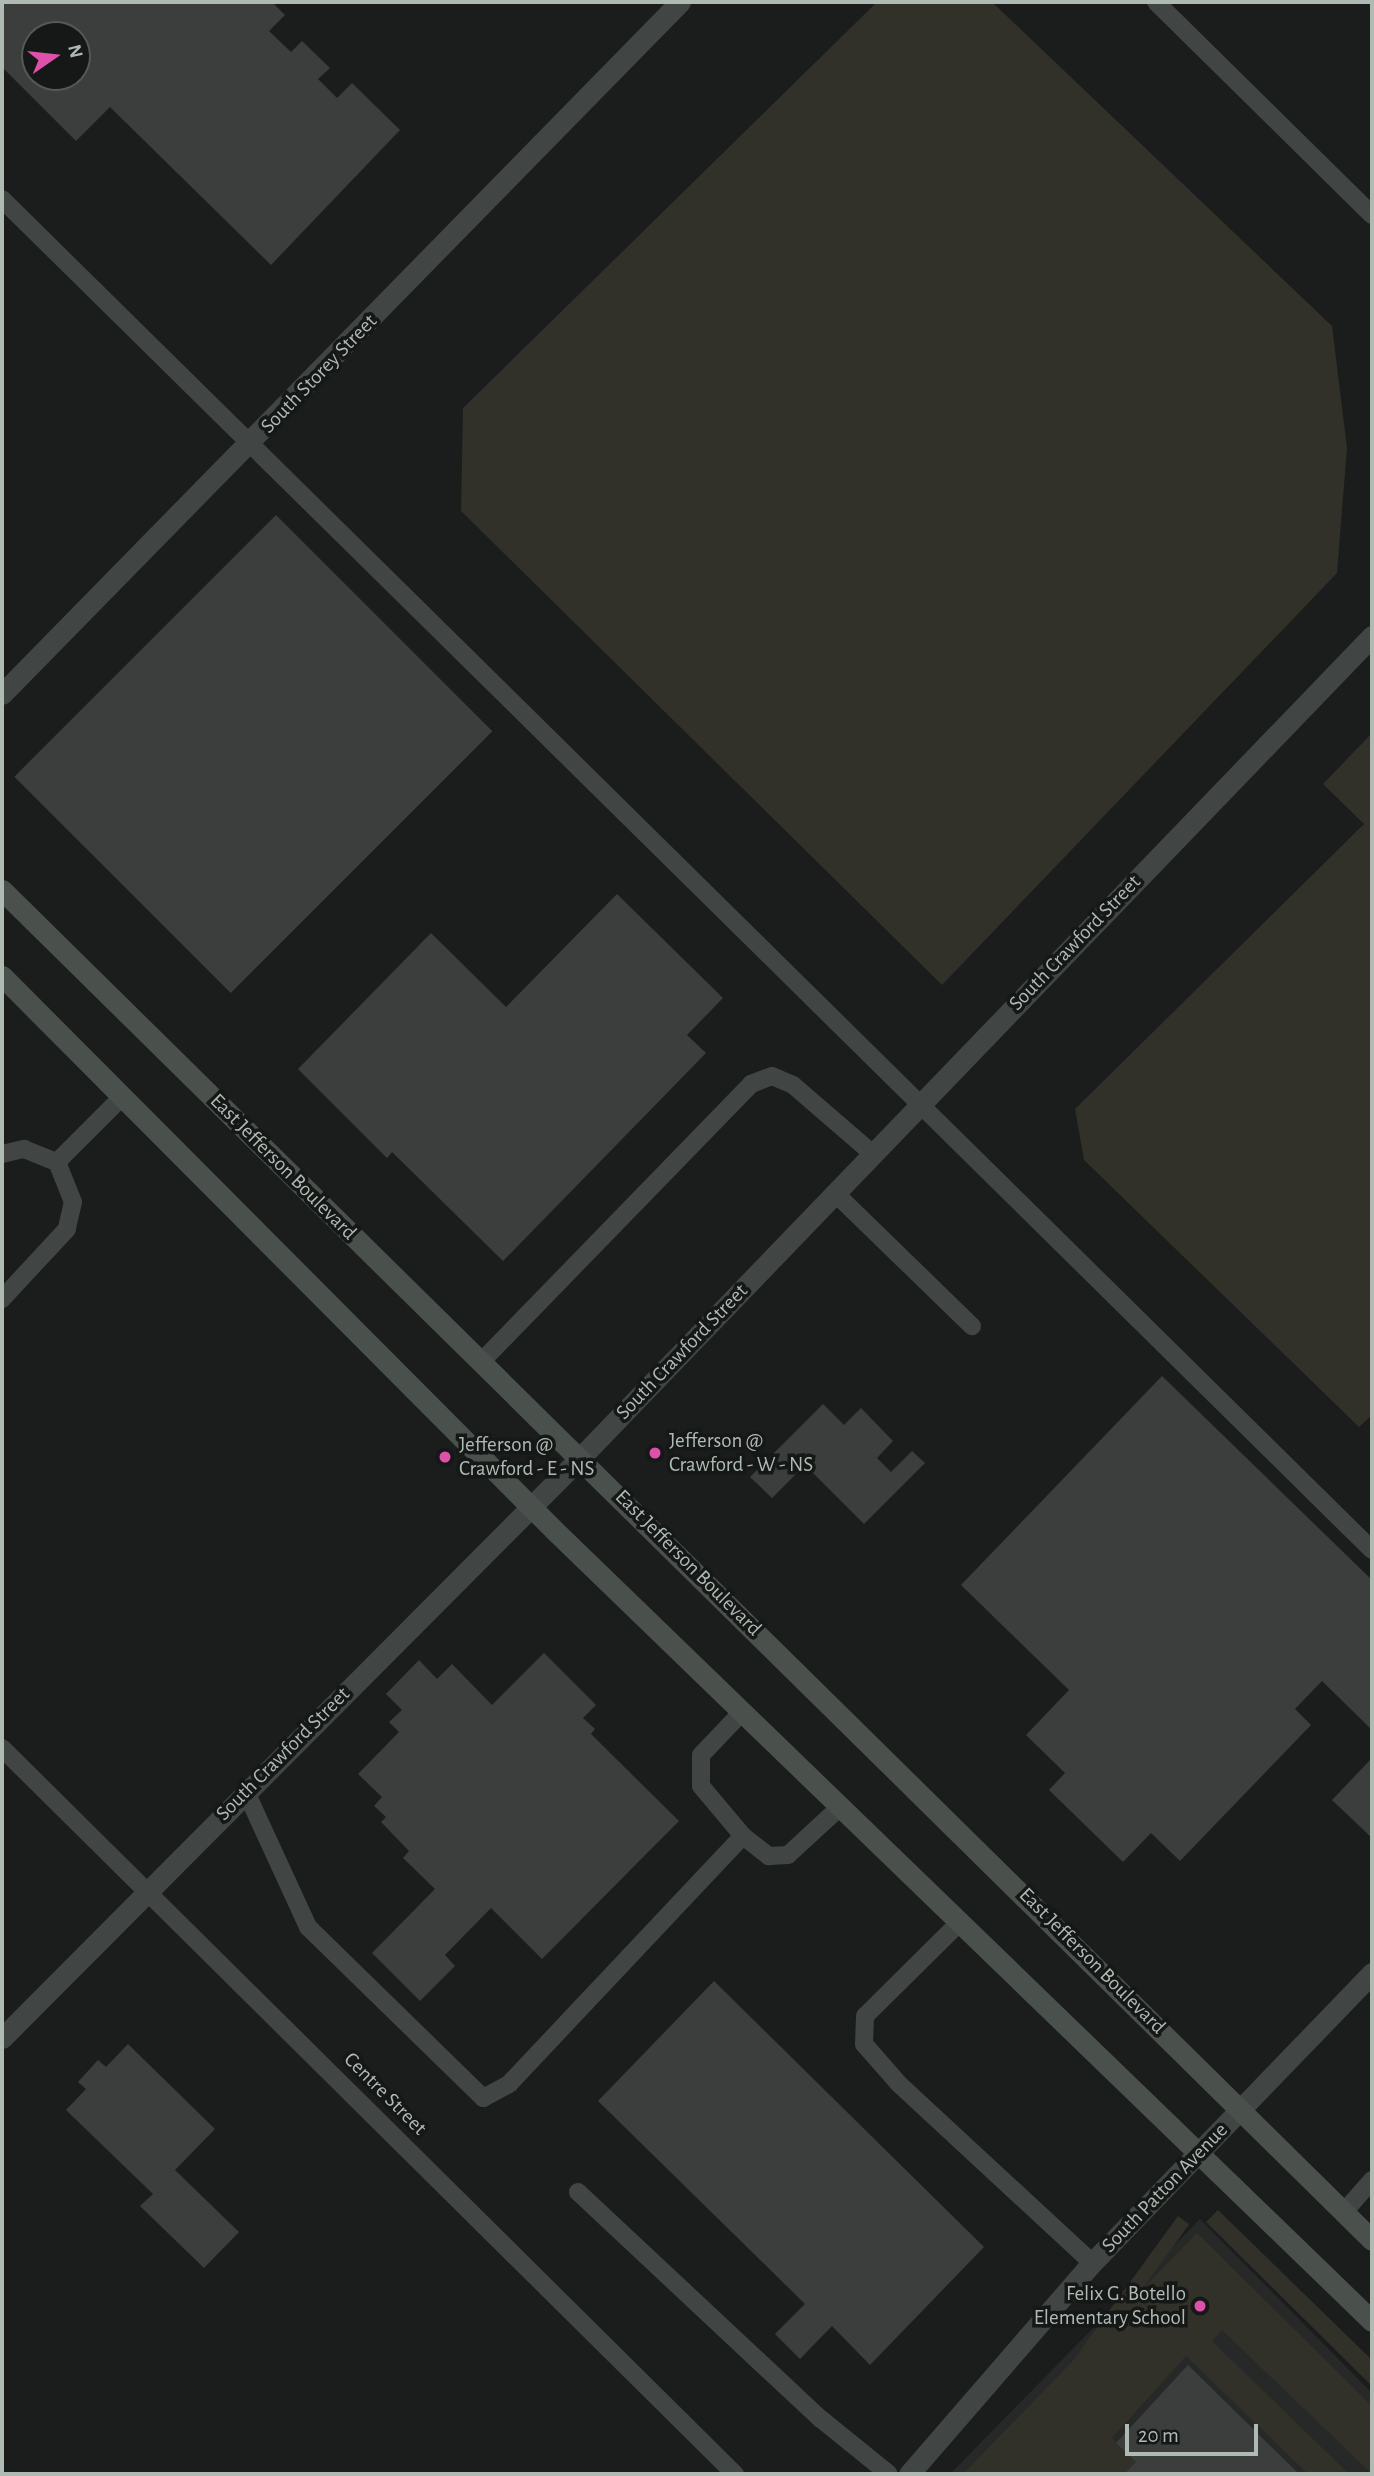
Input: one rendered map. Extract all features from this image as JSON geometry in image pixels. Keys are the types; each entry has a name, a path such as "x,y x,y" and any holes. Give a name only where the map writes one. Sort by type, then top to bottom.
{"main road":[{"name":"East Jefferson Boulevard","path":"2,890 1372,2240"},
{"path":"2,976 530,1506 959,1923 1202,2153 1372,2321"}],"street":[{"name":"South Storey Street","path":"2,694 251,443 680,2"},
{"name":"South Crawford Street","path":"2,2038 580,1457 1372,636"},
{"name":"South Patton Avenue","path":"909,2474 1092,2263 1202,2153 1241,2108 1372,1973"}],"lane":[{"path":"1156,2 1372,215"},
{"path":"2,199 1372,1550"},
{"path":"481,1362 751,1084 772,1076 793,1085 873,1154"},
{"path":"57,1162 121,1098"},
{"path":"2,1154 23,1149 57,1162 73,1202 67,1229 2,1299"},
{"path":"835,1193 972,1326"},
{"path":"742,1712 701,1755 701,1786 743,1836 769,1856 788,1855 840,1807"},
{"name":"Centre Street","path":"2,1748 148,1889 735,2474"},
{"path":"246,1792 308,1927 483,2098 509,2084 743,1836"},
{"path":"959,1923 865,2016 864,2043 899,2084 1092,2263"},
{"path":"1344,2212 1372,2180"},
{"path":"578,2192 821,2419 889,2474"}],"shaded area":[{"path":"877,2 992,2 1332,326 1347,448 1337,573 942,985 461,511 463,408"},
{"path":"1372,733 1372,1415 1359,1427 1084,1160 1075,1109 1364,824 1323,784"},
{"path":"1218,2210 1372,2360 1372,2386 1206,2222"},
{"path":"1178,2216 1189,2224 1008,2474 991,2474"},
{"name":"Felix G. Botello Elementary School","path":"1200,2219 1372,2393 1372,2474 950,2474"},
{"name":"Felix G. Botello Elementary School","path":"1197,2233 1372,2406 1372,2474 1222,2330 1212,2341 1349,2474 1308,2474 1186,2356 1112,2438 1136,2462 1124,2474 963,2474"}],"building":[{"path":"2,2 272,2 285,15 269,31 291,52 302,41 330,68 318,79 337,98 352,83 400,130 271,265 110,107 76,141 26,91 91,91 91,21 21,21 21,86 2,67"},
{"path":"276,515 492,731 231,993 14,777"},
{"path":"617,894 723,998 687,1035 706,1053 503,1261 392,1152 387,1158 298,1069 431,933 506,1007"},
{"path":"1162,1376 1372,1580 1372,1730 1322,1681 1295,1709 1311,1725 1180,1861 1151,1833 1123,1862 1049,1790 1065,1773 1026,1735 1069,1690 961,1585"},
{"path":"823,1404 844,1425 861,1408 893,1441 877,1458 891,1472 912,1451 925,1463 864,1524 805,1465 772,1498 750,1477"},
{"path":"544,1653 596,1705 583,1718 595,1729 591,1734 679,1821 542,1959 491,1908 445,1955 455,1966 420,2001 372,1953 435,1889 403,1858 409,1851 381,1822 386,1817 374,1806 382,1797 358,1774 399,1732 389,1722 402,1710 386,1694 419,1660 437,1679 452,1664 492,1705"},
{"path":"1372,1758 1372,1838 1332,1800"},
{"path":"714,1981 984,2247 870,2365 832,2326 800,2359 775,2334 805,2304 598,2101"},
{"path":"128,2044 215,2129 175,2170 239,2232 204,2268 140,2206 153,2194 66,2110 86,2089 78,2082 98,2060 106,2067"},
{"path":"1188,2365 1299,2474 1124,2474 1136,2462 1116,2443"}],"place":[{"name":"Jefferson @ Crawford - W - NS","path":"655,1453"},
{"name":"Jefferson @ Crawford - E - NS","path":"445,1457"},
{"name":"Felix G. Botello Elementary School","path":"1200,2306"}]}
